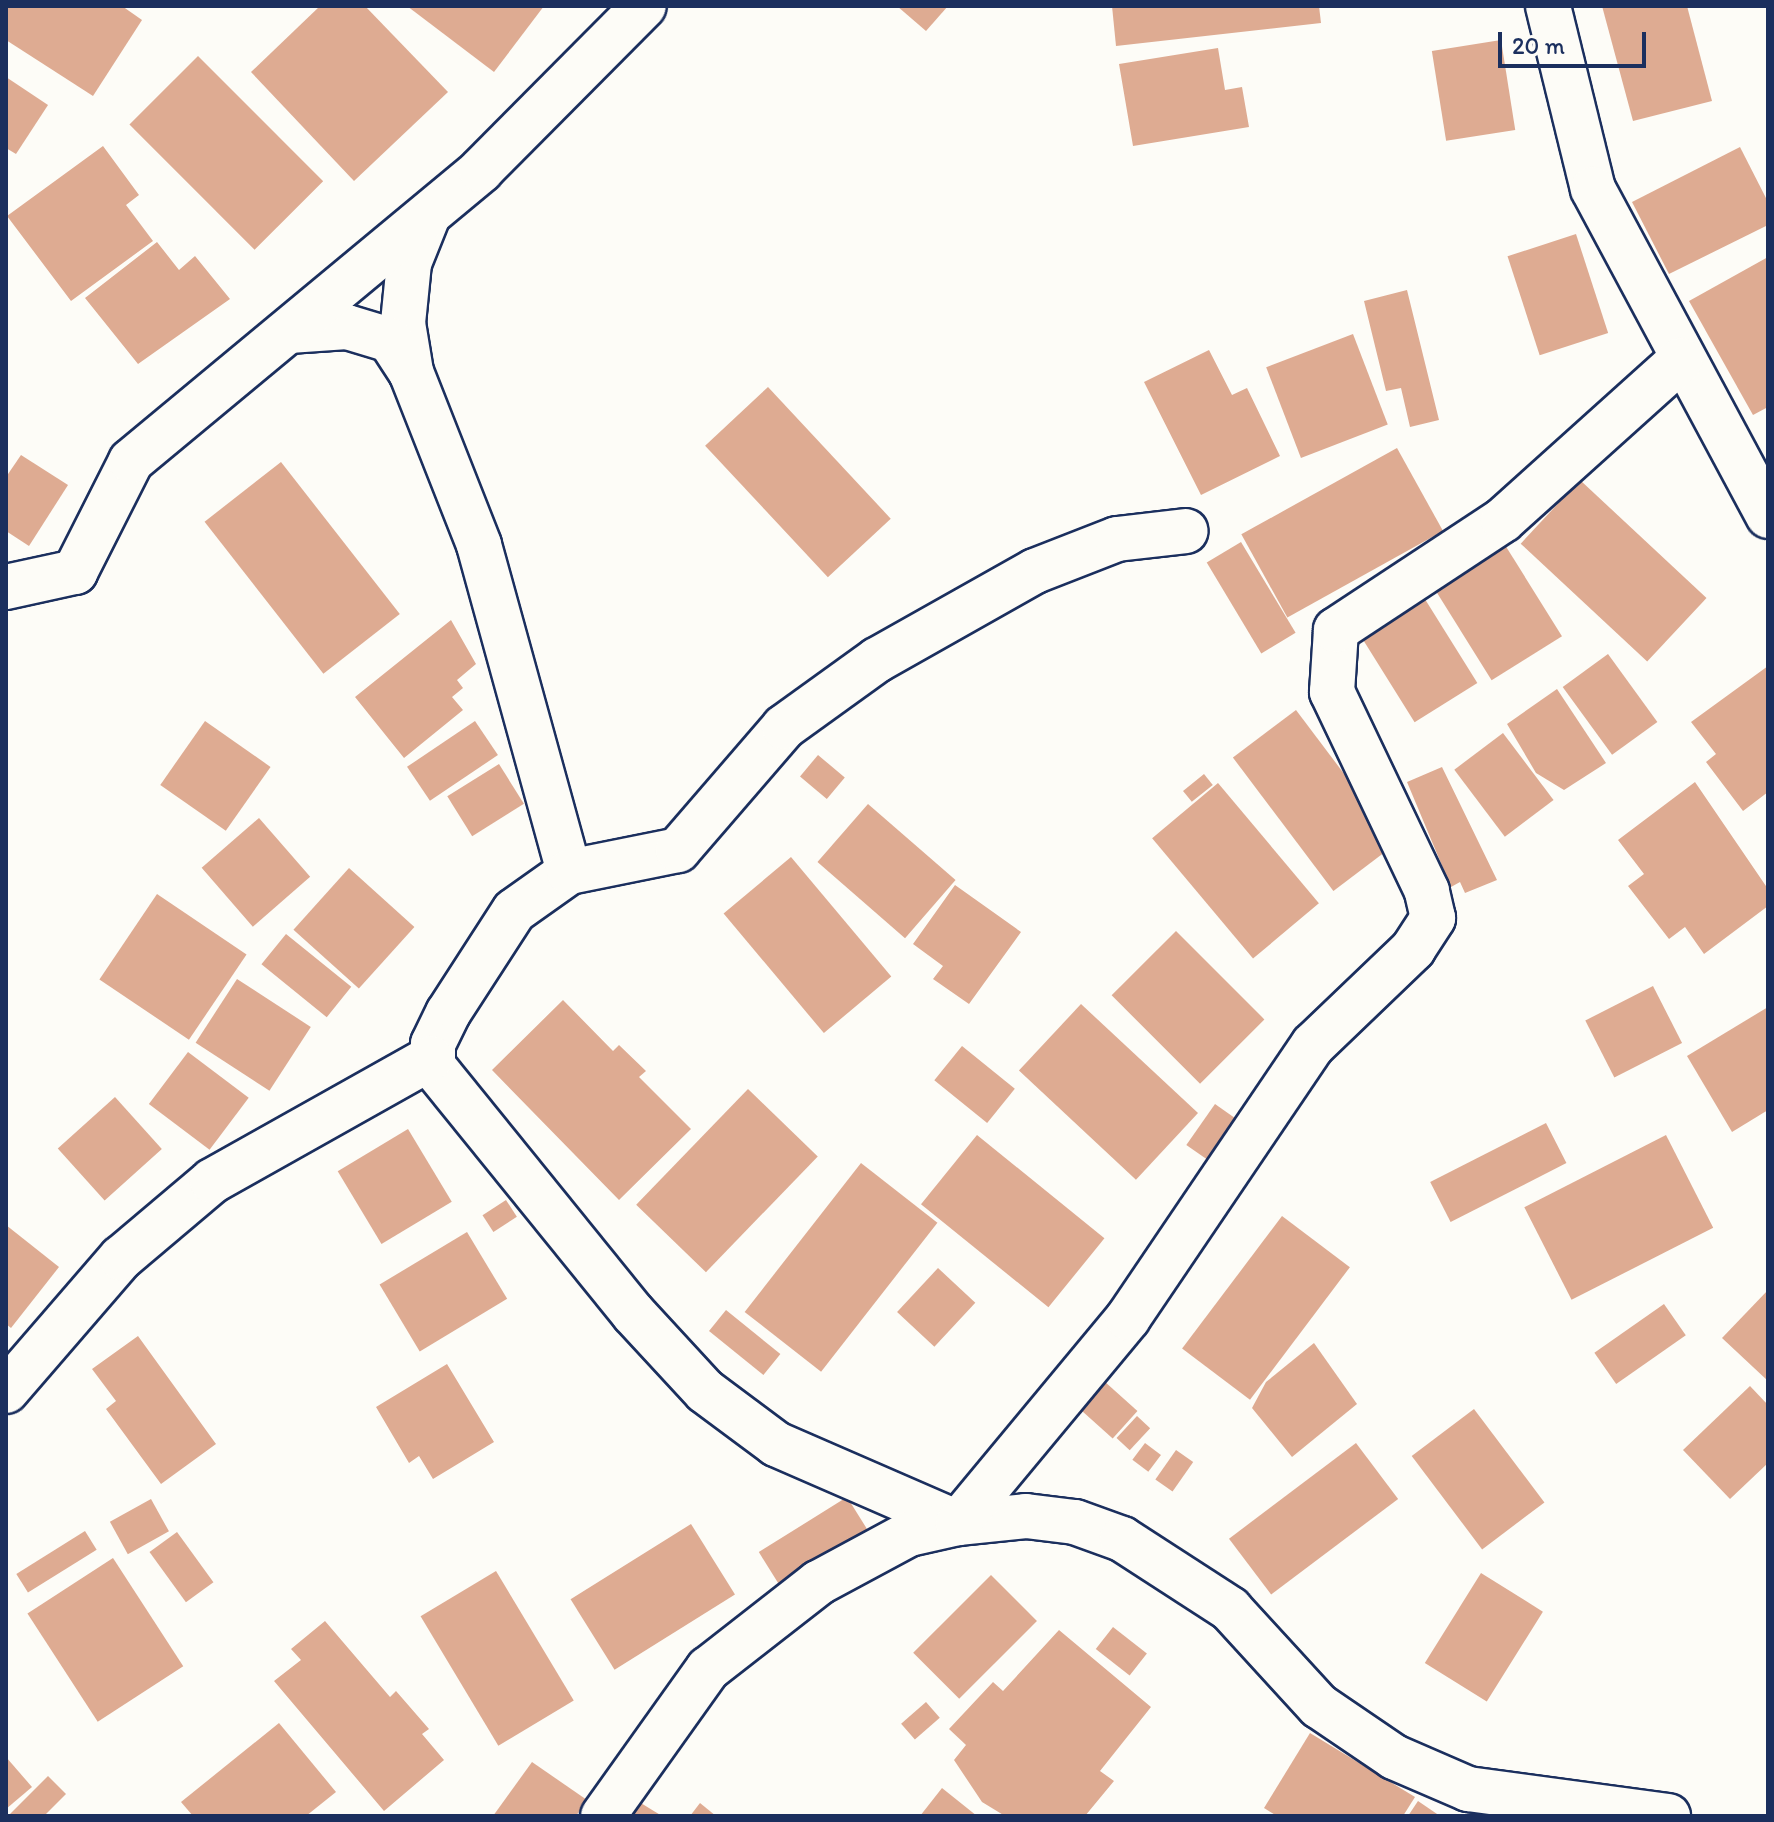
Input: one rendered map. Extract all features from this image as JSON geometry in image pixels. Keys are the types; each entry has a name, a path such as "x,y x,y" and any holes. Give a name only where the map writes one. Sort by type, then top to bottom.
{"street":[{"path":"6,587 75,572 131,461 427,218 644,6"},
{"path":"1548,6 1593,189 1681,360 1768,516"},
{"path":"411,372 406,293 427,218"},
{"path":"289,331 347,327 390,340 411,372 479,545 569,872"},
{"path":"958,1523 1128,1318 1313,1045 1413,949 1433,918 1427,891 1332,692 1336,630 1503,520 1681,360"},
{"path":"6,1391 121,1258 212,1181 431,1058 448,1013 514,911 569,872 678,850 784,727 877,660 1035,571 1117,539 1186,531"},
{"path":"431,1058 705,1391 776,1444 958,1523"},
{"path":"603,1816 708,1669 818,1583 909,1534 958,1523 1026,1516 1075,1522 1122,1539 1230,1609 1319,1706 1394,1757 1468,1789 1668,1816"}],"building":[{"path":"6,6 122,6 142,20 93,96 6,40"},
{"path":"320,6 365,6 448,92 354,181 251,72"},
{"path":"407,6 544,6 494,72"},
{"path":"897,6 948,6 926,31"},
{"path":"1112,6 1319,6 1321,23 1116,46"},
{"path":"1602,6 1687,6 1712,101 1633,121"},
{"path":"1501,40 1515,130 1446,141 1432,51"},
{"path":"1218,48 1225,90 1242,87 1249,127 1133,146 1119,64"},
{"path":"198,56 323,181 255,250 129,125"},
{"path":"6,77 48,105 16,154 6,148"},
{"path":"103,146 139,195 126,205 153,241 71,301 7,216"},
{"path":"1740,147 1768,202 1768,225 1669,274 1632,202"},
{"path":"1576,234 1608,333 1540,355 1508,256"},
{"path":"157,242 179,270 195,256 230,299 138,364 85,298"},
{"path":"1768,257 1768,407 1753,415 1689,301"},
{"path":"1407,290 1439,420 1410,427 1401,388 1386,391 1364,301"},
{"path":"1353,334 1388,425 1301,458 1266,367"},
{"path":"1209,350 1232,395 1247,388 1280,456 1201,495 1144,382"},
{"path":"768,387 891,519 828,577 705,446"},
{"path":"1397,448 1443,531 1287,617 1241,534"},
{"path":"21,455 68,485 29,546 6,531 6,477"},
{"path":"281,462 400,614 323,674 205,522"},
{"path":"1580,480 1707,598 1647,662 1521,544"},
{"path":"1500,537 1562,636 1492,680 1430,581"},
{"path":"1241,542 1296,633 1261,653 1207,563"},
{"path":"1418,588 1477,683 1415,722 1355,627"},
{"path":"451,620 476,664 457,680 463,688 452,697 463,710 404,758 355,697"},
{"path":"1608,654 1657,722 1612,755 1563,687"},
{"path":"1768,666 1768,792 1743,811 1706,762 1716,754 1691,722"},
{"path":"1557,689 1606,763 1564,790 1536,773 1507,724"},
{"path":"1296,710 1397,843 1333,891 1233,758"},
{"path":"205,721 271,767 226,831 160,785"},
{"path":"475,721 498,755 430,801 407,767"},
{"path":"1503,733 1554,800 1505,837 1454,770"},
{"path":"818,755 845,777 827,799 800,776"},
{"path":"499,764 524,804 472,836 447,796"},
{"path":"1442,767 1497,880 1465,893 1460,882 1451,887 1407,782"},
{"path":"1204,774 1213,785 1192,802 1183,791"},
{"path":"1695,782 1768,889 1768,906 1704,954 1685,927 1669,939 1628,886 1644,874 1618,840"},
{"path":"1218,783 1319,903 1253,959 1152,838"},
{"path":"868,804 956,880 905,938 817,862"},
{"path":"259,818 310,877 253,927 202,868"},
{"path":"791,857 891,977 824,1033 724,914"},
{"path":"349,868 414,927 359,989 293,930"},
{"path":"955,885 1021,932 969,1004 933,979 943,966 913,944"},
{"path":"157,894 247,954 189,1040 99,979"},
{"path":"1176,931 1264,1019 1200,1084 1112,995"},
{"path":"286,934 351,987 327,1017 261,964"},
{"path":"237,979 311,1027 269,1091 196,1043"},
{"path":"1653,986 1682,1043 1614,1078 1585,1021"},
{"path":"563,1000 613,1051 619,1045 646,1071 639,1077 691,1129 619,1200 492,1070"},
{"path":"1081,1004 1198,1113 1136,1180 1019,1071"},
{"path":"1768,1007 1768,1110 1732,1132 1687,1056"},
{"path":"962,1046 1015,1089 987,1123 934,1080"},
{"path":"188,1052 249,1098 210,1150 149,1104"},
{"path":"748,1089 818,1156 706,1272 636,1205"},
{"path":"115,1097 162,1149 105,1201 58,1149"},
{"path":"1215,1104 1239,1121 1210,1162 1186,1145"},
{"path":"1546,1123 1566,1163 1451,1222 1430,1182"},
{"path":"408,1129 452,1202 381,1244 338,1171"},
{"path":"977,1135 1104,1238 1048,1307 921,1204"},
{"path":"1666,1135 1713,1228 1572,1300 1524,1207"},
{"path":"861,1163 937,1223 821,1372 745,1312"},
{"path":"506,1200 517,1217 493,1232 483,1215"},
{"path":"1282,1216 1350,1267 1250,1400 1182,1349"},
{"path":"6,1225 59,1267 11,1328 6,1324"},
{"path":"467,1232 507,1299 420,1351 380,1285"},
{"path":"938,1268 975,1303 934,1347 897,1312"},
{"path":"1768,1290 1768,1381 1722,1338"},
{"path":"1664,1304 1686,1335 1616,1384 1594,1353"},
{"path":"726,1310 780,1354 763,1375 709,1331"},
{"path":"138,1336 216,1444 161,1484 106,1409 116,1401 92,1369"},
{"path":"1314,1343 1357,1404 1292,1457 1252,1408 1266,1382"},
{"path":"447,1364 494,1442 433,1479 419,1456 409,1463 376,1407"},
{"path":"1104,1381 1137,1411 1113,1439 1079,1408"},
{"path":"1750,1386 1768,1405 1768,1463 1730,1499 1683,1450"},
{"path":"1474,1409 1544,1502 1482,1549 1412,1456"},
{"path":"1137,1416 1150,1428 1130,1450 1117,1438"},
{"path":"1145,1443 1161,1455 1148,1472 1132,1460"},
{"path":"1356,1443 1398,1499 1271,1595 1229,1539"},
{"path":"1176,1450 1193,1462 1173,1492 1155,1479"},
{"path":"847,1497 868,1531 780,1586 759,1552"},
{"path":"151,1499 169,1531 128,1554 110,1522"},
{"path":"691,1524 735,1594 615,1670 571,1599"},
{"path":"85,1531 97,1550 28,1593 16,1574"},
{"path":"177,1532 213,1582 186,1602 149,1552"},
{"path":"113,1558 183,1666 98,1722 27,1614"},
{"path":"496,1571 574,1700 498,1746 421,1616"},
{"path":"1481,1573 1543,1612 1487,1702 1425,1663"},
{"path":"991,1575 1037,1621 959,1699 913,1653"},
{"path":"325,1621 390,1697 396,1691 429,1729 422,1734 444,1760 384,1811 274,1681 301,1660 291,1649"},
{"path":"1113,1627 1147,1653 1130,1676 1096,1649"},
{"path":"1059,1630 1151,1707 1100,1771 1114,1781 1085,1816 1005,1816 982,1802 954,1760 966,1745 949,1729 993,1682 1003,1691"},
{"path":"926,1702 940,1718 915,1739 901,1724"},
{"path":"279,1723 336,1792 306,1816 193,1816 181,1802"},
{"path":"1310,1733 1415,1797 1403,1816 1277,1816 1264,1808"},
{"path":"6,1757 32,1787 6,1809"},
{"path":"532,1762 587,1800 576,1816 493,1816"},
{"path":"48,1776 66,1794 44,1816 8,1816"},
{"path":"942,1788 977,1816 920,1816"},
{"path":"631,1797 662,1816 620,1816"},
{"path":"1418,1801 1440,1816 1408,1816"},
{"path":"700,1803 716,1816 690,1816"}]}
